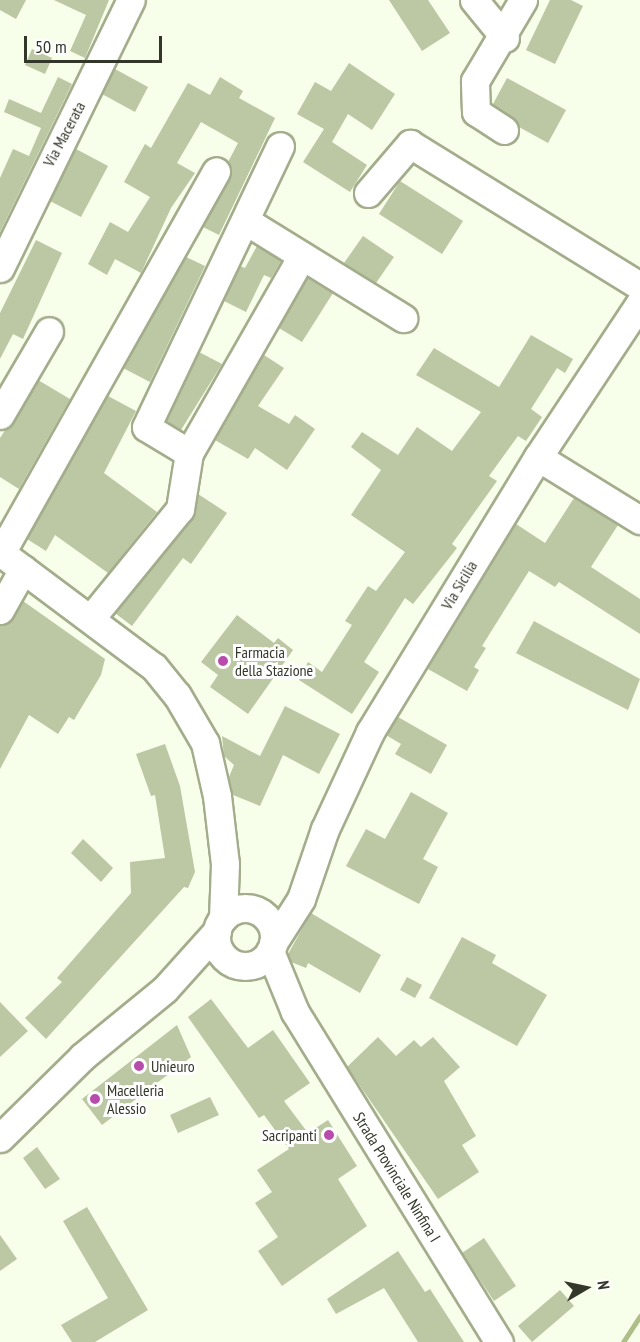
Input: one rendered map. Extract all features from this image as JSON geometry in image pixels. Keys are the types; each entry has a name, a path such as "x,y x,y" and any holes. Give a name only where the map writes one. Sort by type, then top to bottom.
{"street":[{"name":"Via Macerata","path":"0,268 131,0"},
{"path":"474,0 505,38"},
{"path":"504,130 476,112 475,81 505,38 523,0"},
{"path":"368,193 410,144 640,286"},
{"path":"189,453 146,427 280,146"},
{"path":"216,171 0,553 91,618 154,667 205,743 225,864 218,947 238,965"},
{"path":"246,221 404,318"},
{"path":"91,618 180,509 189,453 302,256"},
{"name":"Via Sicilia","path":"272,947 293,915 369,732 538,457 640,303"},
{"path":"0,415 49,332"},
{"path":"538,457 640,520"},
{"path":"0,610 23,568"},
{"path":"165,989 238,965 260,962 272,947 268,920 252,909 225,864"},
{"name":"Via Sicilia","path":"252,909 288,900 307,882"},
{"path":"0,1138 82,1057 165,989 235,910 252,909"},
{"name":"Strada Provinciale Ninfina I","path":"272,947 295,1012 499,1342"},
{"name":"Strada Provinciale Ninfina I","path":"238,965 295,1012"}],"building":[{"path":"0,0 26,0 16,19 0,10"},
{"path":"54,0 109,0 85,58 70,51 86,15"},
{"path":"389,0 428,0 450,33 422,51"},
{"path":"550,0 571,0 583,6 555,64 526,50"},
{"path":"32,49 52,58 45,74 25,65"},
{"path":"349,63 395,94 372,130 348,114 332,142 367,165 350,192 303,162 324,129 297,114 315,82 331,91"},
{"path":"115,69 148,87 135,112 102,94"},
{"path":"58,77 72,84 0,232 0,178 13,149 29,156 41,128 4,112 9,99 41,113"},
{"path":"220,77 243,91 239,98 275,118 219,235 203,227 230,179 228,162 238,143 201,122 177,163 195,173 171,208 141,273 115,259 107,275 88,264 110,222 128,232 150,197 124,182 145,144 151,148 188,83 210,95"},
{"path":"507,78 566,110 548,143 519,127 493,104"},
{"path":"76,149 108,166 81,217 50,201"},
{"path":"400,181 463,221 442,254 379,214"},
{"path":"363,236 394,257 376,283 344,263"},
{"path":"36,240 62,253 23,339 13,334 0,359 0,313"},
{"path":"257,246 281,261 271,278 264,275 246,312 224,301 240,266 245,268"},
{"path":"186,257 205,266 150,382 123,368"},
{"path":"308,278 333,293 302,342 279,328"},
{"path":"531,335 573,359 565,373 557,368 531,409 542,417 526,441 518,436 489,476 497,481 452,544 457,548 413,604 405,598 364,662 379,672 352,714 299,680 308,662 322,672 352,625 345,621 368,586 376,591 405,552 351,515 381,470 351,447 362,432 398,455 417,427 452,451 481,412 416,375 434,348 499,387"},
{"path":"199,352 222,364 181,430 166,421"},
{"path":"264,355 284,368 258,406 289,424 295,415 315,429 287,470 255,448 248,459 215,440"},
{"path":"38,380 70,399 19,489 0,477 0,438"},
{"path":"108,396 136,411 104,473 157,512 108,573 55,535 46,551 27,539"},
{"path":"198,494 227,513 191,564 183,558 132,626 115,613 192,519"},
{"path":"574,498 618,525 591,567 640,599 640,634 559,582 555,587 529,571 482,646 486,648 474,667 479,670 467,691 428,669 516,524 545,543"},
{"path":"23,601 105,659 101,675 74,720 69,717 58,734 29,715 0,769 0,626 13,618"},
{"path":"237,615 274,643 278,638 293,650 248,714 210,687 218,675 201,662"},
{"path":"534,621 640,679 628,710 516,653"},
{"path":"285,706 340,734 319,774 283,755 260,806 233,795 229,777 234,765 224,756 222,736 260,756"},
{"path":"398,717 447,745 431,774 395,754 401,744 386,735"},
{"path":"165,744 180,786 195,872 188,888 184,887 46,1039 25,1018 62,982 57,978 131,893 130,862 165,858 155,795 151,796 136,754"},
{"path":"411,792 448,813 423,859 438,867 419,904 346,866 366,829 385,839"},
{"path":"83,839 113,868 101,882 71,853"},
{"path":"311,913 381,955 360,993 308,963 306,968 291,962 288,954"},
{"path":"462,937 496,955 492,963 547,995 517,1046 429,998"},
{"path":"407,977 422,985 415,998 400,990"},
{"path":"211,999 248,1048 273,1030 310,1083 284,1101 308,1133 328,1120 357,1166 338,1179 367,1226 282,1286 258,1251 278,1237 255,1203 272,1192 257,1170 289,1149 264,1115 259,1118 188,1017"},
{"path":"0,1002 28,1031 0,1057"},
{"path":"177,1025 191,1057 102,1125 82,1099"},
{"path":"378,1037 396,1056 414,1040 421,1047 433,1037 460,1067 444,1081 476,1136 462,1145 479,1172 438,1199 347,1067"},
{"path":"210,1097 219,1115 178,1133 170,1115"},
{"path":"37,1147 60,1179 45,1189 23,1158"},
{"path":"87,1207 148,1310 95,1342 72,1342 61,1325 108,1298 63,1221"},
{"path":"0,1235 17,1259 0,1271"},
{"path":"484,1238 516,1286 494,1301 462,1253"},
{"path":"398,1251 425,1292 430,1289 464,1342 418,1342 384,1288 336,1314 327,1299"},
{"path":"560,1290 574,1306 532,1342 518,1326"}],"waterway":[{"path":"623,1342 640,1316"}],"place":[{"name":"Farmacia della Stazione","path":"223,661"},
{"name":"Unieuro","path":"139,1066"},
{"name":"Macelleria Alessio","path":"95,1099"},
{"name":"Sacripanti","path":"329,1135"}]}
